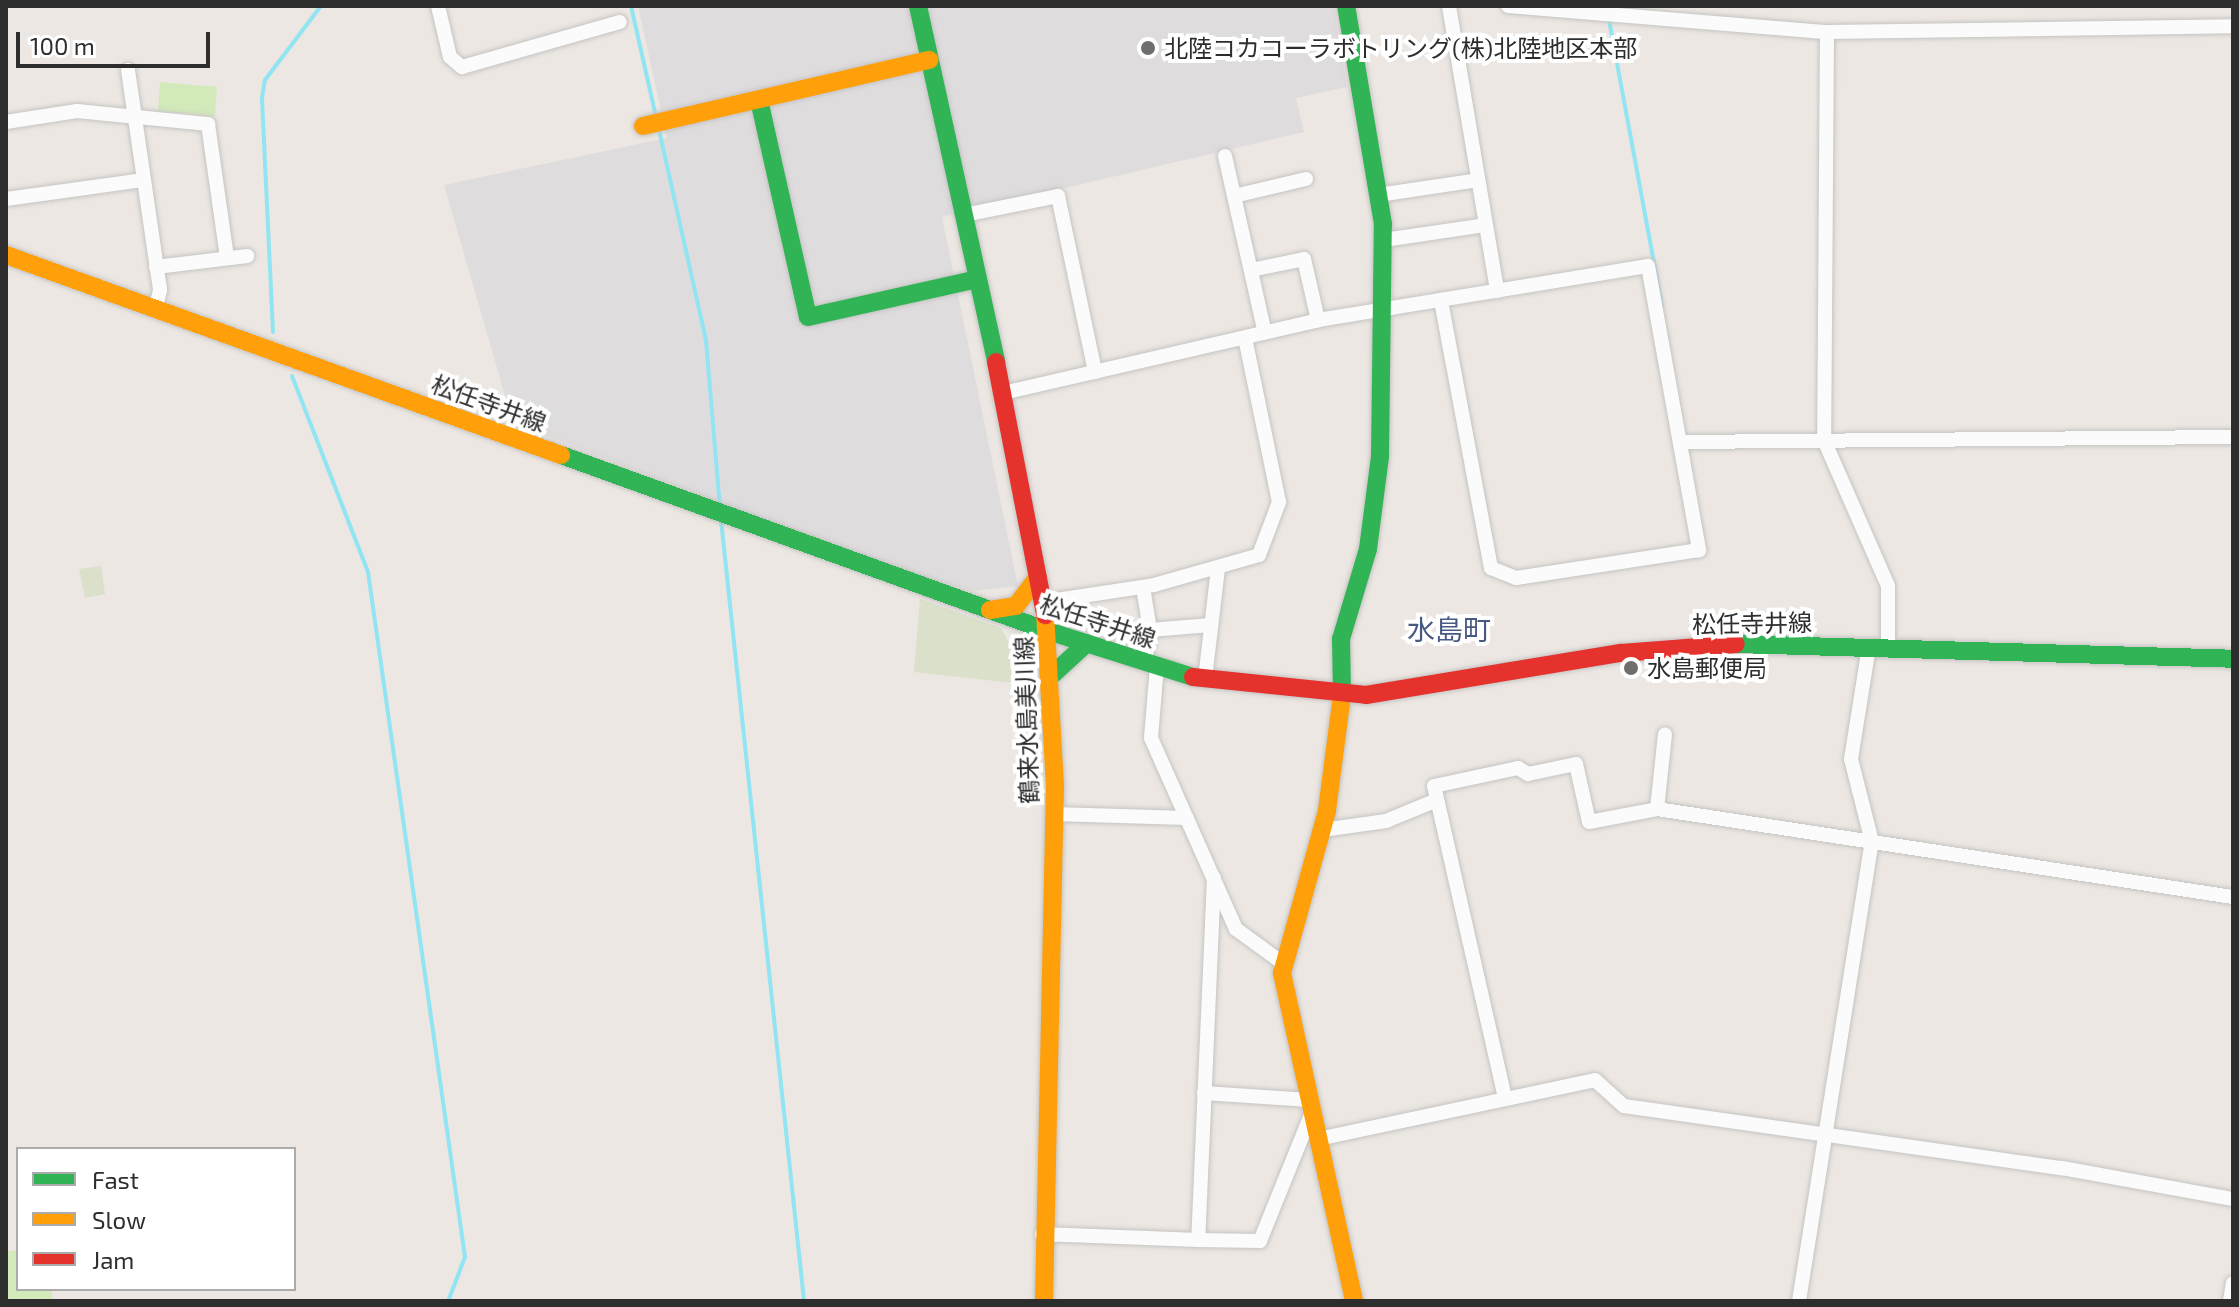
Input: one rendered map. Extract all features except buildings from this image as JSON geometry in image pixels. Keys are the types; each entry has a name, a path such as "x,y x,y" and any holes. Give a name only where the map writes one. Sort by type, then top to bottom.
{"main road":[{"name":"鶴来水島美川線","path":"918,6 1003,393 1048,631 1054,814 1042,1234 1044,1301"},
{"path":"1346,6 1384,240 1380,457 1368,549 1341,639 1342,695 1322,830 1284,964 1283,990 1354,1301"},
{"path":"652,124 930,60"},
{"path":"759,100 808,317 978,279"},
{"name":"松任寺井線","path":"6,255 1048,631 1205,679 1342,695 1621,653 1737,644 2233,659"},
{"path":"990,610 1016,606 1038,577"},
{"path":"1050,677 1087,643"}],"street":[{"path":"438,6 450,57 462,67 620,22"},
{"path":"1449,6 1497,291"},
{"path":"1508,6 1827,32 2233,26"},
{"path":"1799,1301 1872,842 1851,759 1879,648 1888,586 1824,440 1827,32"},
{"path":"128,70 132,115 160,290 156,308"},
{"path":"6,122 77,111 208,124 227,258"},
{"path":"1225,156 1265,333"},
{"path":"1234,196 1306,179"},
{"path":"6,199 143,180"},
{"path":"1378,195 1478,180"},
{"path":"964,215 1058,196 1095,372"},
{"path":"1384,240 1485,225"},
{"path":"156,267 247,256"},
{"path":"1251,270 1304,259 1318,320"},
{"path":"1003,393 1318,320 1648,266 1699,550 1516,578 1491,568 1441,300"},
{"path":"1043,602 1143,587 1259,555 1279,502 1245,338"},
{"path":"1680,442 2233,437"},
{"path":"1205,679 1218,568"},
{"path":"1143,587 1150,630 1151,738 1236,929 1284,964"},
{"path":"1150,630 1211,625"},
{"path":"1657,809 1665,734"},
{"path":"1505,1098 1434,786 1518,768 1528,774 1576,764 1589,822 1657,809 2233,897"},
{"path":"1322,830 1386,821 1437,800"},
{"path":"1054,814 1187,818"},
{"path":"1198,1240 1214,878"},
{"path":"1318,1139 1595,1080 1624,1106 1825,1137 2062,1168 2233,1199"},
{"path":"1042,1234 1260,1241 1311,1106 1204,1093"},
{"path":"2230,1301 2233,1283"}],"shaded area":[{"path":"638,6 1334,6 1347,87 1296,98 1304,132 942,217 1018,586 974,591 890,567 513,423 444,185 667,138"}],"green space":[{"path":"160,82 217,87 215,116 158,111"},
{"path":"101,566 105,594 85,598 79,569"},
{"path":"920,599 1001,628 1032,685 914,672"},
{"path":"16,1250 16,1291 51,1291 53,1301 6,1301 6,1252"}],"waterway":[{"path":"273,332 262,98 265,80 321,6"},
{"path":"631,6 656,117"},
{"path":"1609,20 1662,306"},
{"path":"659,130 706,341 720,507"},
{"path":"292,376 368,572 465,1257 449,1299"},
{"path":"721,520 804,1301"}],"traffic: fast":[{"path":"918,6 996,362"},
{"path":"1342,695 1341,639 1368,549 1380,457 1383,224 1346,6"},
{"path":"759,100 808,317 978,279"},
{"path":"561,455 1048,631 1193,677"},
{"path":"1050,677 1087,643"},
{"path":"1736,644 2233,659"}],"traffic: slow":[{"path":"643,126 930,60"},
{"path":"6,255 561,455"},
{"path":"990,610 1016,606 1038,577"},
{"path":"1044,1301 1055,786 1045,615"},
{"path":"1342,695 1327,811 1282,973 1354,1301"}],"traffic: jam":[{"path":"996,362 1045,615"},
{"path":"1193,677 1366,695 1621,653 1736,644"}],"place":[{"name":"北陸コカコーラボトリング(株)北陸地区本部","path":"1148,48"},
{"name":"水島郵便局","path":"1631,668"}],"district":[{"name":"水島町","path":"1449,629"}]}
